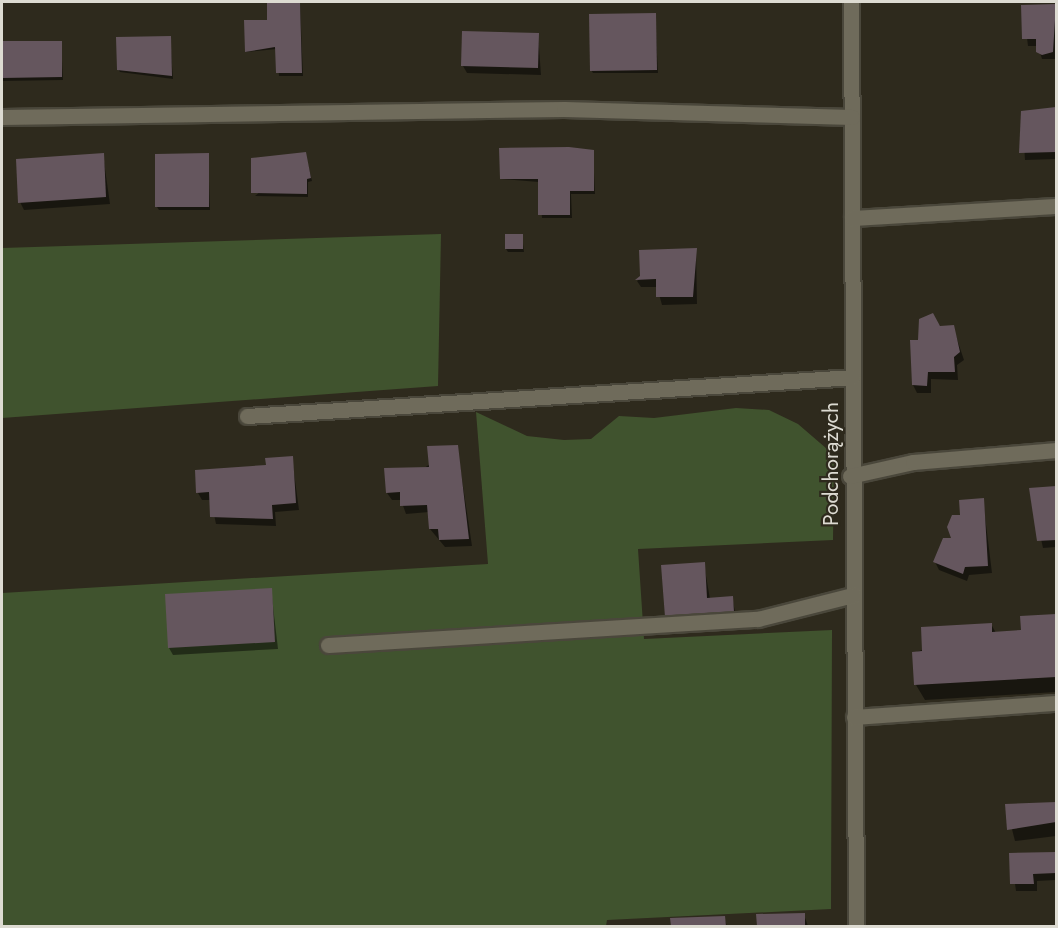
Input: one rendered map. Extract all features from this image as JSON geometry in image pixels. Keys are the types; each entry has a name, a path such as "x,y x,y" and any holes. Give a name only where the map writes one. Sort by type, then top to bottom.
{"street":[{"name":"Podchorążych","path":"851,2 853,377 850,476 856,927"},
{"path":"2,117 564,109 852,117"},
{"path":"852,219 1056,206"},
{"path":"248,416 853,377"},
{"path":"850,476 913,462 1056,450"},
{"path":"328,645 758,619 853,595"},
{"path":"854,717 1056,703"}],"green space":[{"path":"441,234 438,386 2,418 2,248"},
{"path":"736,408 769,410 798,424 834,455 833,540 638,549 644,639 832,630 831,909 607,920 606,926 2,926 2,593 488,564 476,412 527,436 564,440 591,439 619,416 654,418"}],"building":[{"path":"267,2 300,2 302,73 276,73 275,47 245,52 244,20 267,20"},
{"path":"1056,4 1053,52 1042,55 1036,52 1036,39 1022,39 1021,5"},
{"path":"656,13 657,70 590,71 589,14"},
{"path":"462,31 539,33 538,68 461,66"},
{"path":"171,36 172,76 117,70 116,37"},
{"path":"2,41 62,41 62,77 2,78"},
{"path":"1056,107 1056,152 1019,153 1021,111"},
{"path":"569,147 594,150 594,191 570,191 570,215 538,215 538,179 500,179 499,148"},
{"path":"306,152 311,178 307,179 307,194 251,193 251,158"},
{"path":"104,153 106,197 18,203 16,159"},
{"path":"209,153 209,207 155,207 155,154"},
{"path":"505,234 523,234 523,249 505,249"},
{"path":"697,248 693,297 656,297 656,279 635,280 640,276 639,250"},
{"path":"933,313 940,326 954,325 960,352 954,357 955,372 928,372 927,386 912,385 910,340 918,340 919,319"},
{"path":"458,445 469,539 439,540 438,529 429,529 427,505 400,506 400,492 386,493 384,468 429,467 427,446"},
{"path":"293,456 296,503 272,505 273,519 210,517 209,492 196,493 195,470 266,465 265,458"},
{"path":"1056,486 1056,540 1037,541 1029,488"},
{"path":"984,498 988,566 965,567 963,574 933,562 943,538 951,538 947,527 952,515 960,515 959,500"},
{"path":"705,562 707,598 733,596 734,612 665,617 661,565"},
{"path":"272,588 275,642 168,648 165,594"},
{"path":"1056,614 1056,677 914,685 912,652 922,651 921,627 992,623 992,632 1021,630 1020,616"},
{"path":"1056,802 1056,822 1007,830 1005,804"},
{"path":"1056,852 1056,873 1033,874 1034,884 1010,884 1009,853"},
{"path":"805,913 805,926 757,926 756,914"},
{"path":"725,916 726,926 671,926 670,918"}]}
